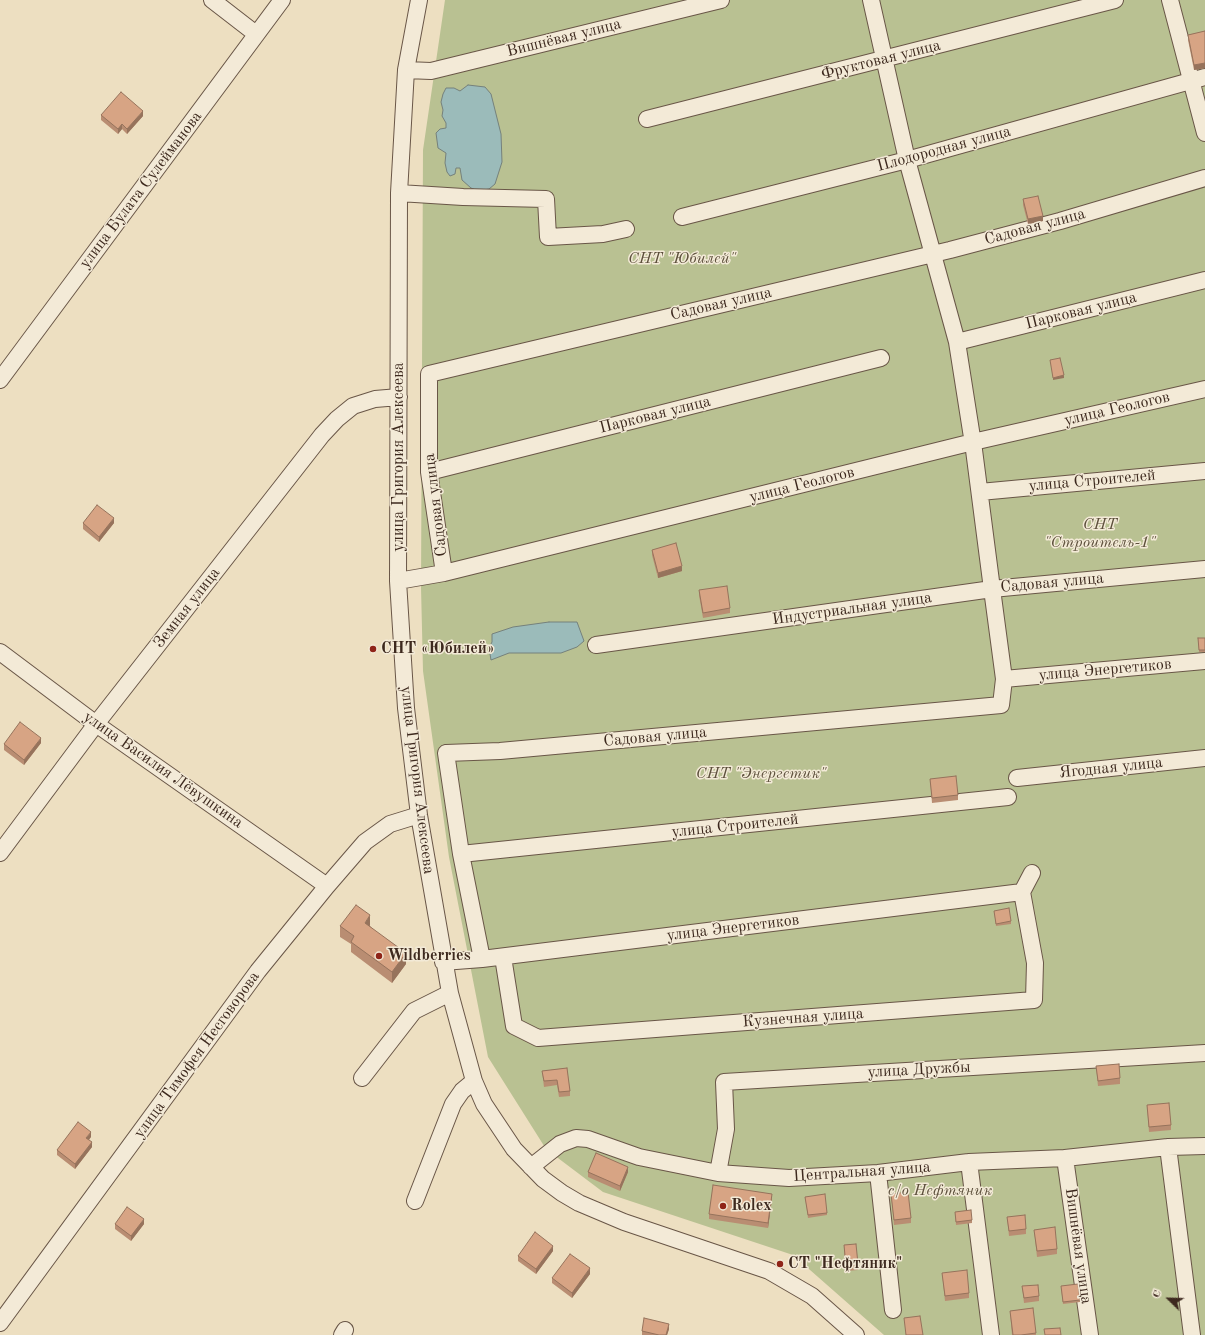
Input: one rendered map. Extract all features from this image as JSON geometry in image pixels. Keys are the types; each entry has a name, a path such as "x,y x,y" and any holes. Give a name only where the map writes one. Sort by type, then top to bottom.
{"street":[{"path":"212,0 256,34"},
{"name":"улица Булата Сулейманова","path":"0,380 282,0"},
{"name":"улица Григория Алексеева","path":"419,0 406,70 399,193 398,581 406,708 419,815 450,993 474,1081 484,1104 514,1149 543,1179 562,1193 600,1213 769,1271 812,1296 856,1335"},
{"name":"Вишнёвая улица","path":"406,70 431,71 721,0"},
{"name":"Садовая улица","path":"871,0 907,160 957,342 980,492 992,589 1205,569"},
{"name":"Фруктовая улица","path":"647,119 1115,0"},
{"path":"1170,0 1198,78 1205,133"},
{"name":"Плодородная улица","path":"682,217 907,160 1198,78"},
{"name":"Садовая улица","path":"444,573 429,472 429,374 1060,221 1205,178"},
{"path":"399,193 463,197 546,199 548,236 603,234 626,229"},
{"name":"Парковая улица","path":"957,342 1205,280"},
{"name":"Парковая улица","path":"429,472 881,358"},
{"name":"улица Геологов","path":"398,581 444,573 1205,389"},
{"name":"Земная улица","path":"0,853 96,724 322,435 337,419 353,406 375,398 399,397"},
{"name":"улица Строителей","path":"980,492 1205,471"},
{"path":"992,589 1004,679"},
{"name":"Индустриальная улица","path":"596,645 992,589"},
{"name":"улица Василия Лёвушкина","path":"0,652 96,724 327,886"},
{"name":"улица Энергетиков","path":"1004,679 1205,661"},
{"name":"Садовая улица","path":"482,959 461,854 446,754 500,751 1001,705 1004,679"},
{"name":"Ягодная улица","path":"1017,778 1205,758"},
{"name":"улица Строителей","path":"461,854 1008,797"},
{"name":"улица Тимофея Несговорова","path":"0,1323 258,971 327,886 365,842 390,824 419,815"},
{"path":"1022,892 1032,873"},
{"name":"улица Энергетиков","path":"444,962 503,957 1022,892"},
{"name":"Кузнечная улица","path":"503,957 514,1026 538,1038 1034,1000 1035,964 1022,892"},
{"path":"362,1078 414,1011 450,993"},
{"name":"улица Дружбы","path":"718,1173 726,1129 724,1082 1205,1053"},
{"path":"415,1201 453,1104 462,1090 474,1081"},
{"name":"Центральная улица","path":"531,1167 560,1144 576,1138 588,1139 639,1157 718,1173 789,1178 878,1173 969,1162 1065,1158 1168,1147 1205,1146"},
{"path":"1168,1147 1192,1335"},
{"name":"Вишнёвая улица","path":"1065,1158 1090,1335"},
{"path":"969,1162 991,1335"},
{"path":"878,1173 893,1310"}],"green space":[{"path":"445,0 1205,0 1205,1335 884,1335 793,1255 603,1192 546,1149 488,1057 449,857 423,671 421,587 423,150"}],"water":[{"path":"468,85 485,87 491,94 501,134 502,162 495,184 489,189 478,191 471,188 462,180 460,168 456,168 455,174 450,176 447,172 445,163 446,153 438,148 436,133 440,129 446,128 446,123 442,116 443,110 441,102 446,88 454,88 460,91"},
{"path":"549,622 577,622 584,641 577,647 561,653 509,653 491,660 489,648 492,642 492,634 513,627"}],"building":[{"path":"1205,31 1205,63 1194,65 1188,35"},
{"path":"121,92 143,111 127,129 122,124 118,129 101,115"},
{"path":"1038,196 1043,216 1028,219 1023,199"},
{"path":"1060,358 1064,375 1053,378 1050,360"},
{"path":"97,505 114,518 99,537 83,523"},
{"path":"676,543 682,566 658,573 652,550"},
{"path":"727,586 730,608 703,613 699,590"},
{"path":"1198,638 1205,638 1205,650 1199,650"},
{"path":"20,722 41,738 24,760 4,744"},
{"path":"956,776 958,795 932,798 930,779"},
{"path":"356,905 370,915 365,923 406,953 392,972 351,942 354,936 340,926"},
{"path":"1009,908 1011,921 996,924 994,911"},
{"path":"1119,1064 1120,1078 1098,1081 1096,1066"},
{"path":"567,1068 570,1091 559,1092 557,1080 544,1081 542,1071"},
{"path":"1169,1103 1171,1125 1149,1127 1147,1105"},
{"path":"78,1122 91,1132 86,1138 92,1142 75,1164 57,1150"},
{"path":"596,1153 628,1167 620,1186 588,1172"},
{"path":"713,1185 772,1194 768,1223 709,1214"},
{"path":"908,1192 911,1218 894,1220 891,1194"},
{"path":"825,1194 827,1213 808,1215 805,1197"},
{"path":"127,1207 144,1219 131,1236 115,1224"},
{"path":"971,1210 972,1220 956,1222 955,1212"},
{"path":"1025,1215 1026,1229 1009,1231 1007,1217"},
{"path":"1055,1227 1057,1249 1037,1251 1034,1230"},
{"path":"535,1232 553,1246 536,1269 518,1256"},
{"path":"856,1244 858,1264 846,1266 844,1245"},
{"path":"570,1254 590,1268 572,1293 552,1278"},
{"path":"967,1270 969,1293 945,1296 942,1273"},
{"path":"1078,1284 1080,1300 1063,1302 1061,1286"},
{"path":"1038,1285 1039,1296 1024,1298 1022,1286"},
{"path":"1033,1308 1036,1333 1013,1335 1010,1311"},
{"path":"920,1316 923,1335 906,1335 904,1318"},
{"path":"644,1318 669,1324 666,1335 642,1331"},
{"path":"1060,1328 1061,1335 1045,1335 1044,1329"}],"place":[{"name":"СНТ «Юбилей»","path":"373,649"},
{"name":"Wildberries","path":"379,956"},
{"name":"Rolex","path":"723,1206"},
{"name":"СТ \"Нефтяник\"","path":"780,1264"}],"park label":[{"name":"СНТ \"Юбилей\"","path":"682,259"},
{"name":"СНТ \"Строитель-1\"","path":"1100,534"},
{"name":"СНТ \"Энергетик\"","path":"761,774"},
{"name":"с/о Нефтяник","path":"940,1191"}]}
